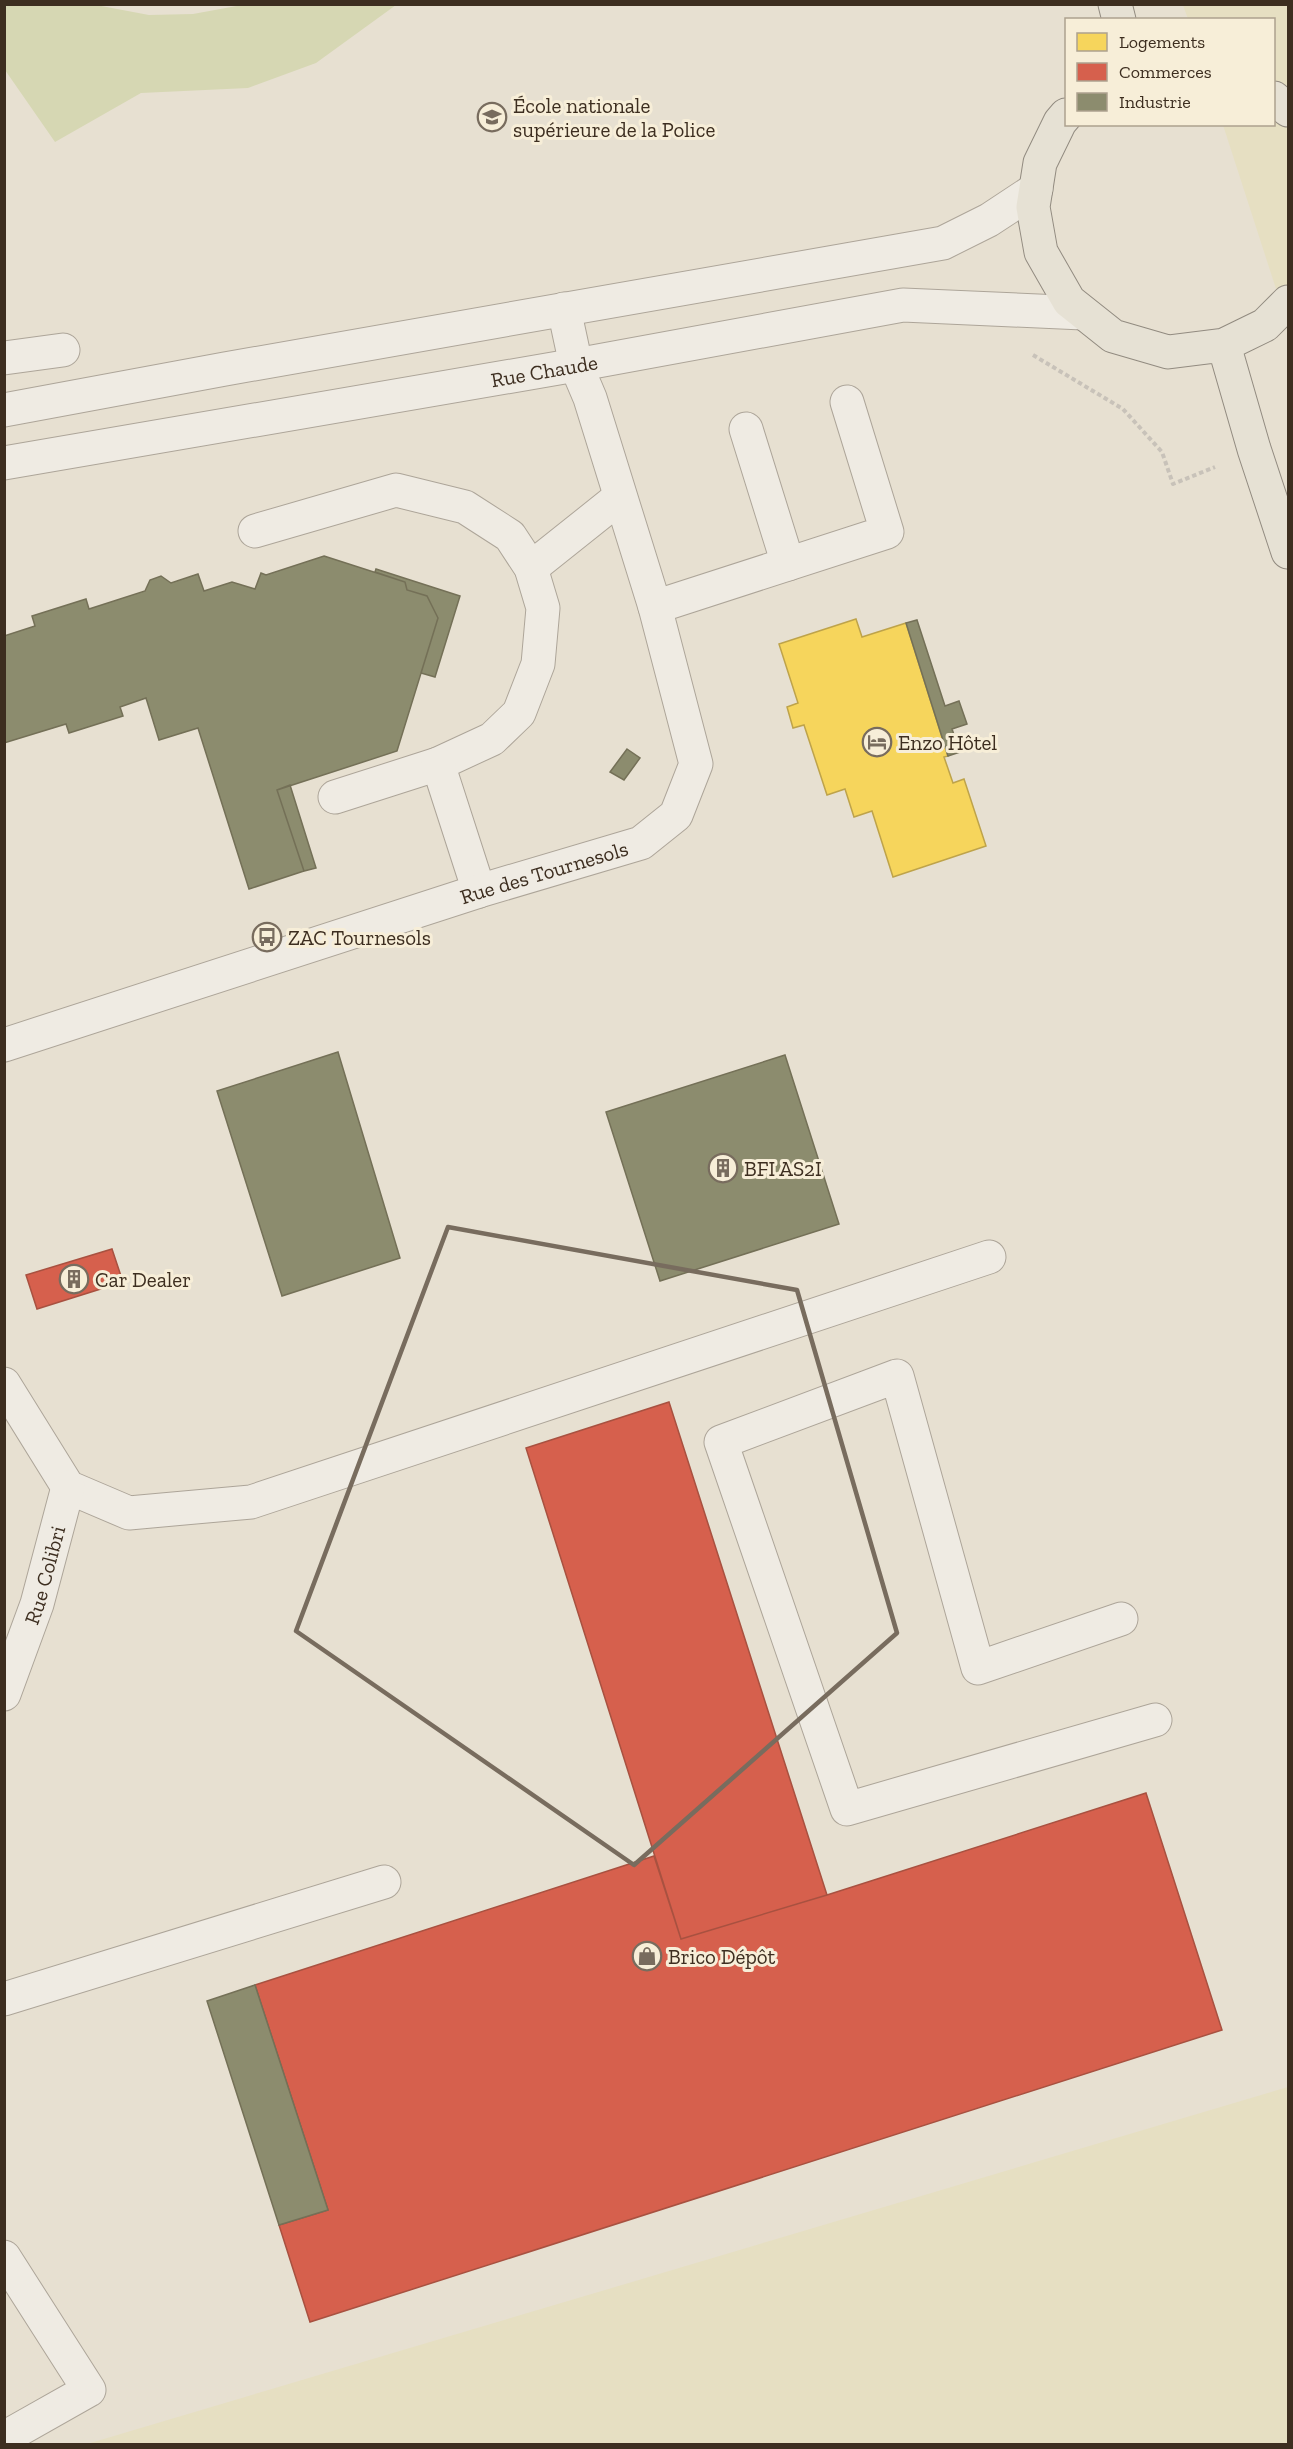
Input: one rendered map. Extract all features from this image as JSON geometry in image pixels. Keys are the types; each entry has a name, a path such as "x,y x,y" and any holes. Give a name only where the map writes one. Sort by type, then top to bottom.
{"main road":[{"path":"1275,99 1288,110"},
{"path":"1065,116 1040,163 1033,207 1041,252 1069,301 1083,313 1113,336 1168,352 1224,345 1265,325 1288,302"},
{"path":"1224,345 1254,449 1288,552"}],"street":[{"path":"4,410 943,243 989,220 1036,189"},
{"name":"Rue Chaude","path":"4,463 576,365 903,305 1083,313"},
{"name":"Rue des Tournesols","path":"4,1045 480,891 641,843 676,815 696,764 655,607 590,398 576,365 564,309"},
{"path":"4,358 63,350"},
{"path":"655,607 887,532 847,402"},
{"path":"746,429 788,564"},
{"path":"255,531 396,490 465,507 510,536 531,568 543,608 538,664 519,713 492,739 438,764 335,797"},
{"path":"531,568 620,497"},
{"path":"438,764 480,891"},
{"path":"4,1384 68,1487 129,1513 251,1502 989,1257"},
{"path":"1121,1619 978,1668 897,1377 721,1442 847,1809 1155,1720"},
{"name":"Rue Colibri","path":"4,1694 37,1604 68,1487"},
{"path":"4,1999 384,1882"},
{"path":"4,2257 88,2390 4,2438"}],"path":[{"path":"1023,353 1034,355 1123,409 1162,452 1173,483 1204,472 1254,449"}],"highlighted area":[{"path":"448,1227 797,1290 897,1633 634,1865 296,1631"}],"shaded area":[{"path":"1183,5 1288,5 1288,326 1223,126 1275,126 1275,18 1188,18"},
{"path":"1288,2087 1288,2444 87,2444"}],"green space":[{"path":"5,5 96,5 149,15 193,14 242,5 396,5 316,63 248,88 141,93 55,142 5,70"}],"building: Logements":[{"name":"Enzo Hôtel","path":"856,619 862,637 906,623 948,756 944,757 953,783 964,779 986,846 893,877 872,811 854,817 845,789 827,795 804,725 793,728 787,707 798,703 779,644"}],"building: Commerces":[{"name":"Car Dealer","path":"112,1249 123,1282 37,1309 26,1275"},
{"path":"669,1402 827,1895 681,1939 526,1448"},
{"path":"1146,1793 1222,2030 310,2322 279,2225 328,2210 255,1985 654,1856 681,1939"}],"building: Industrie":[{"path":"324,556 405,582 407,590 427,596 438,618 397,751 277,790 304,871 249,889 198,728 159,740 146,698 120,707 123,716 69,733 66,724 4,743 4,636 35,626 32,616 86,599 89,609 145,591 150,580 161,576 171,583 198,574 204,591 232,582 255,589 261,573 266,575"},
{"path":"376,569 460,596 435,677 421,673 438,618 427,596 407,590 405,582 375,572"},
{"path":"917,620 945,706 959,701 967,724 952,729 960,752 948,756 906,623"},
{"path":"627,749 640,758 624,780 610,772"},
{"path":"290,785 316,868 304,871 277,790"},
{"path":"338,1052 400,1258 282,1296 217,1091"},
{"name":"BFI AS2I","path":"785,1055 839,1224 660,1281 606,1112"},
{"path":"255,1985 328,2210 279,2225 207,2001"}],"place":[{"name":"École nationale supérieure de la Police","path":"492,117"},
{"name":"Enzo Hôtel","path":"877,742"},
{"name":"ZAC Tournesols","path":"267,937"},
{"name":"BFI AS2I","path":"723,1168"},
{"name":"Car Dealer","path":"74,1279"},
{"name":"Brico Dépôt","path":"647,1956"}]}
